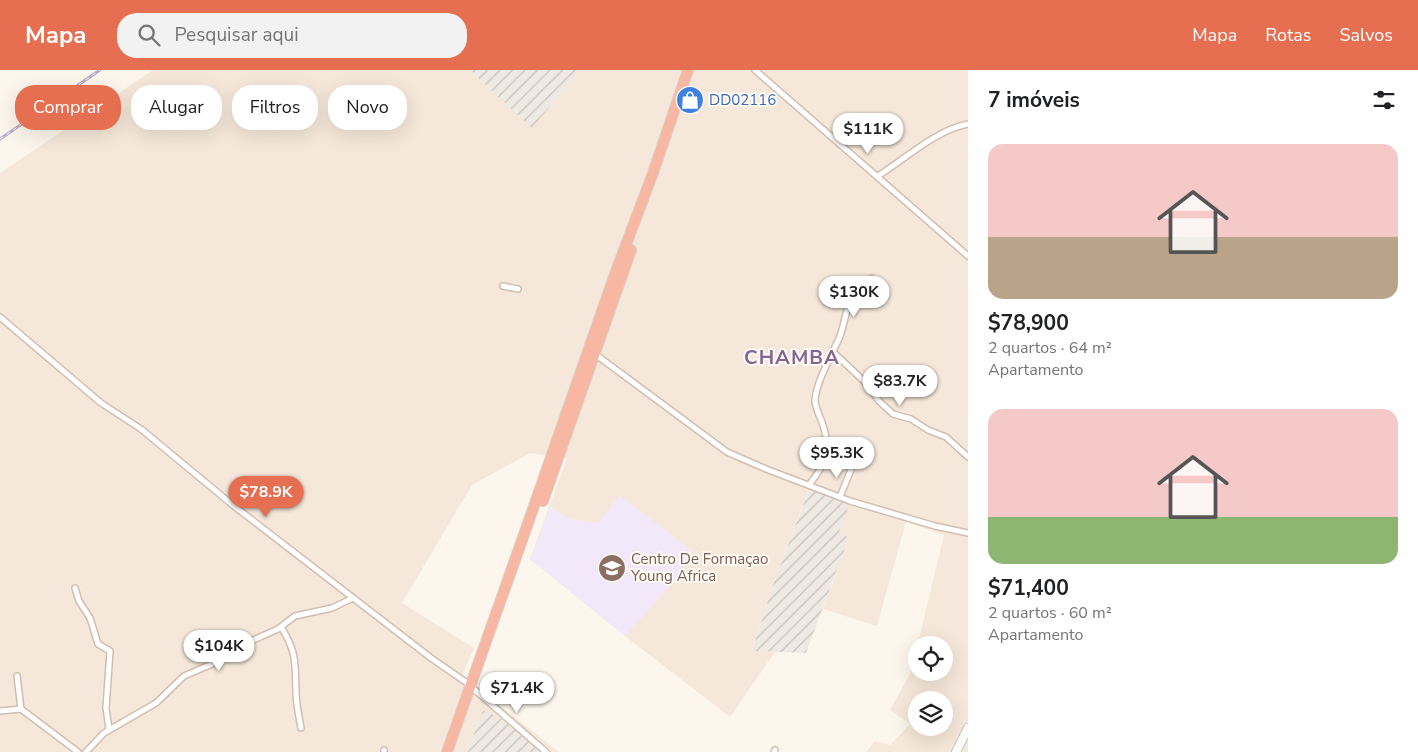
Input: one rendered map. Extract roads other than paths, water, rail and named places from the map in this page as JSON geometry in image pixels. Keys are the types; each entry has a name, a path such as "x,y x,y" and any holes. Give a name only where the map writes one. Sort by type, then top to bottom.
{"highway":[{"path":"454,752 473,688 616,271 653,173 688,70"},
{"path":"446,752 473,688 595,354 695,70"}],"main road":[{"path":"956,752 968,728"}],"street":[{"path":"755,70 968,256"},
{"path":"878,176 927,142 968,124"},
{"path":"809,485 827,458 826,437 815,403 819,384 839,338 845,314 854,295 864,283 872,278"},
{"path":"503,286 518,289"},
{"path":"0,317 101,402 141,430 234,506 431,658 473,688 546,752"},
{"path":"832,351 867,384 879,401 893,414 898,417 911,419 928,430 946,437 968,457"},
{"path":"595,354 727,452 857,504 927,524 968,533"},
{"path":"840,497 852,468"},
{"path":"75,588 79,601 90,618 98,644 110,651 106,708 109,729"},
{"path":"86,752 109,729 156,703 184,676 212,664 240,646 281,627 295,616 332,608 353,598"},
{"path":"281,627 295,656 296,694 301,728"},
{"path":"17,676 21,709"},
{"path":"0,711 21,709 78,752"}],"railway":[{"path":"0,139 100,70"}],"place":[{"name":"DD02116","path":"690,100"},
{"name":"Centro De Formaçao Young Africa","path":"612,568"}],"district":[{"name":"CHAMBA","path":"792,357"}]}
